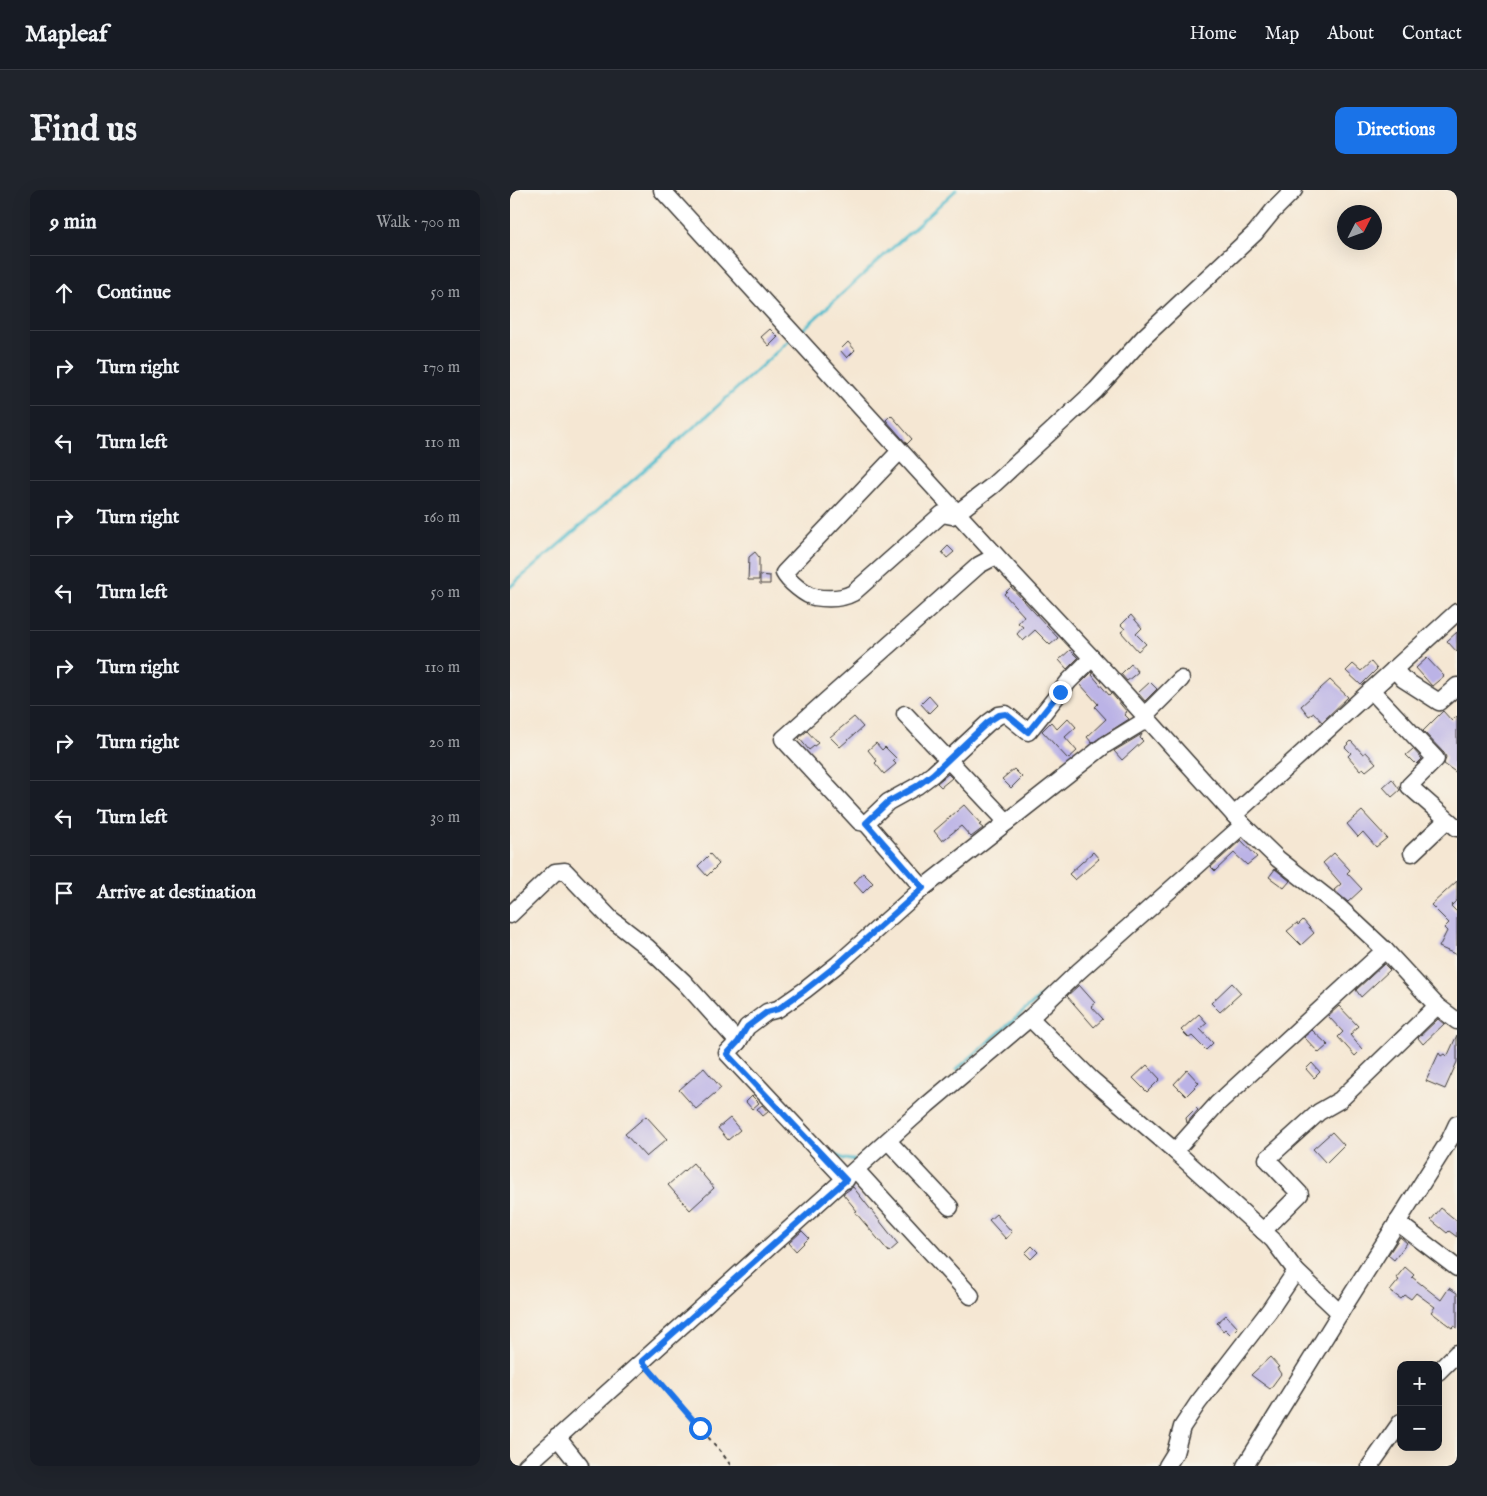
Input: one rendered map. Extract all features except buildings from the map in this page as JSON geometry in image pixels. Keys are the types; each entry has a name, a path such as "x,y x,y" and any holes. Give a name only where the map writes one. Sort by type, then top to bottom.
{"street":[{"path":"662,190 957,514 1092,658 1238,820 1278,860 1339,907 1385,950 1438,1006 1457,1021"},
{"path":"900,451 784,573 787,580 813,597 845,597 853,593 942,514 952,516 957,514 992,486 1096,390 1144,337 1255,233 1294,190"},
{"path":"923,888 866,823 860,822 783,739 979,565 996,556"},
{"path":"526,1466 888,1140 1030,1018 1371,690 1457,612"},
{"path":"866,823 888,802 917,786 988,722 999,715 1006,714 1028,732 1069,681 1092,658"},
{"path":"1394,670 1403,679 1438,702 1457,686"},
{"path":"972,1296 727,1054 738,1042 747,1027 767,1012 778,1009 805,990 838,964 923,888 1105,745 1141,723 1149,711 1181,679"},
{"path":"1371,690 1436,759 1408,786 1452,824 1412,853"},
{"path":"905,714 1007,822"},
{"path":"510,914 555,872 565,871 611,919 647,947 684,982 738,1042"},
{"path":"1175,1151 1217,1104 1385,950"},
{"path":"1263,1231 1300,1194 1267,1159 1319,1112 1340,1100 1438,1006"},
{"path":"1030,1018 1090,1078 1175,1151 1273,1240 1296,1272 1340,1313"},
{"path":"1245,1466 1397,1222 1455,1133"},
{"path":"888,1140 950,1207"},
{"path":"1397,1222 1457,1268"},
{"path":"1167,1466 1175,1453 1182,1427 1296,1272"},
{"path":"1442,1368 1457,1353"},
{"path":"1370,1466 1397,1428"},
{"path":"558,1437 580,1466"}],"path":[{"path":"642,1361 722,1453 731,1466"}],"waterway":[{"path":"799,333 956,190"},
{"path":"510,587 710,413 792,338"},
{"path":"956,1070 1046,992"},
{"path":"769,1086 795,1114"},
{"path":"832,1154 845,1159 855,1160"}],"route":[{"path":"700,1428 642,1361 846,1180 727,1054 738,1042 747,1027 767,1012 778,1009 838,964 923,888 866,823 888,802 917,786 933,774 988,722 999,715 1006,714 1028,732 1060,692"}]}
